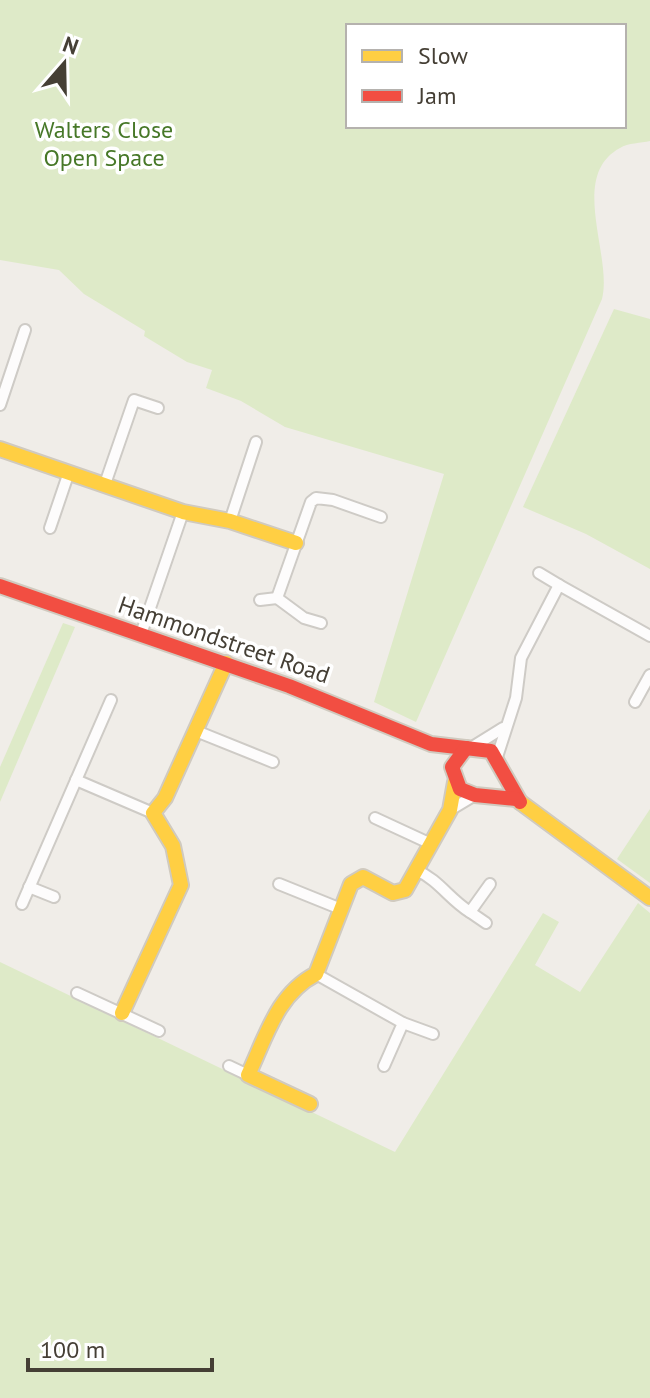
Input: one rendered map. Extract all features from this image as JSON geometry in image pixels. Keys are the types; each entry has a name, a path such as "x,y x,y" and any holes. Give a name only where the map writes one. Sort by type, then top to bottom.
{"street":[{"path":"0,405 25,330"},
{"path":"105,484 134,400 158,408"},
{"path":"230,521 256,442"},
{"path":"0,449 183,512 230,521 296,543"},
{"path":"50,528 69,472"},
{"path":"277,598 311,502 316,498 333,500 381,517"},
{"path":"141,634 183,512"},
{"path":"539,573 650,636"},
{"path":"559,585 525,648 514,708 504,727 497,757 501,773 516,799 650,898"},
{"name":"Hammondstreet Road","path":"0,586 334,702 431,744 483,747 497,757"},
{"path":"260,600 277,598 304,618 321,623"},
{"path":"153,813 165,798 226,663"},
{"path":"635,702 650,675"},
{"path":"22,904 111,700"},
{"path":"248,1075 283,999 296,984 316,974 356,878 367,878 400,894 450,810 455,782 452,767 470,747 504,727"},
{"path":"196,731 273,762"},
{"name":"Hammondstreet Road","path":"431,744 452,767"},
{"path":"450,810 498,782 501,773"},
{"path":"76,780 153,813 167,833 180,864 181,885 122,1013"},
{"path":"455,782 467,793 516,799"},
{"path":"375,818 429,843"},
{"path":"416,870 440,883 456,904 486,923"},
{"path":"279,884 341,909"},
{"path":"470,912 490,884"},
{"path":"29,887 54,897"},
{"path":"316,974 403,1023 433,1034"},
{"path":"77,993 159,1031"},
{"path":"384,1066 403,1023"},
{"path":"229,1066 310,1104"}],"green space":[{"name":"Walters Close Open Space","path":"0,0 650,0 650,141 620,148 605,161 597,177 594,197 604,281 602,299 416,722 374,702 444,474 285,427 241,401 206,388 212,370 187,362 144,336 145,331 84,294 59,270 0,260"},
{"path":"614,309 650,319 650,569 586,534 523,507"},
{"path":"63,623 75,627 0,802 0,767"},
{"path":"650,809 650,883 617,859"},
{"path":"638,903 650,913 650,1398 0,1398 0,962 395,1152 543,913 559,922 535,965 580,992"}],"traffic: slow":[{"path":"0,449 183,512 230,521 296,543"},
{"path":"122,1013 181,885 173,846 153,813 165,798 226,663"},
{"path":"310,1104 248,1075 267,1032 291,993 316,974 351,884 363,877 393,893 405,890 450,810 455,782"},
{"path":"520,802 650,898"}],"traffic: jam":[{"path":"0,586 289,686 431,744 491,751 520,802"},
{"path":"466,748 452,767 460,789 475,795 516,799"}]}
